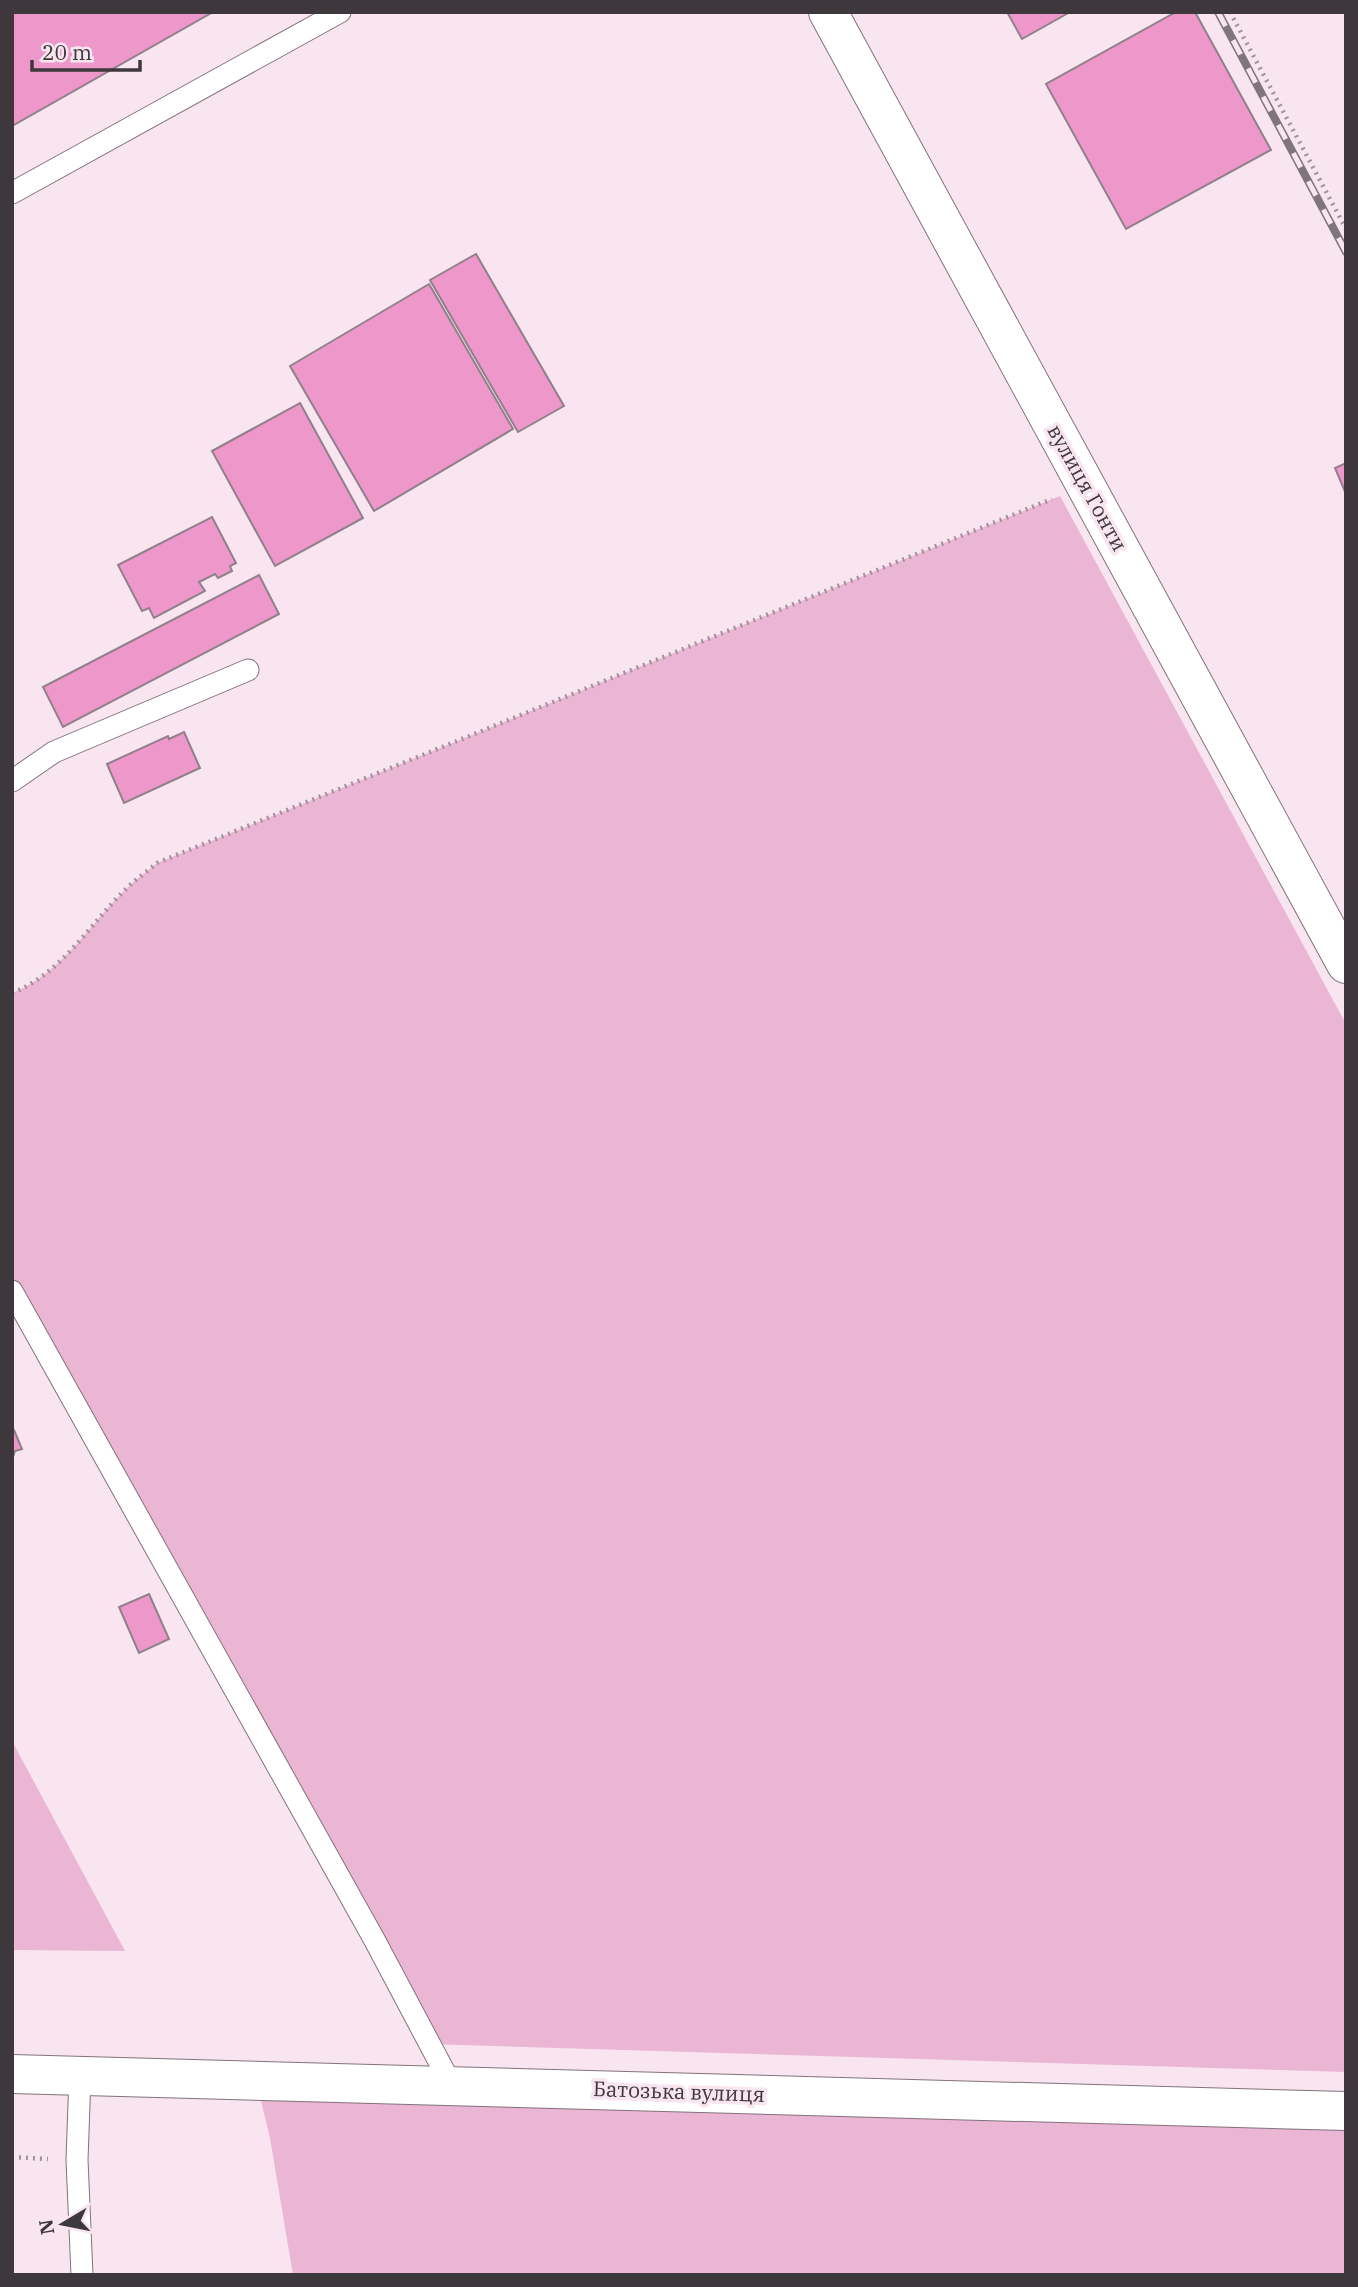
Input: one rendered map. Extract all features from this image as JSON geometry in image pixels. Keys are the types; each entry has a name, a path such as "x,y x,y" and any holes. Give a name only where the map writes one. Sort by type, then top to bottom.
{"street":[{"name":"вулиця Гонти","path":"828,12 1346,964"},
{"name":"Батозька вулиця","path":"12,2074 1346,2111"}],"lane":[{"path":"12,193 340,12"},
{"path":"12,781 54,752 248,670"},
{"path":"12,1290 374,1939 452,2086"},
{"path":"80,2076 77,2160 82,2275"}],"path":[{"path":"1230,12 1346,229"},
{"path":"12,993 29,986 62,960 128,888 158,863 1085,485"},
{"path":"12,2157 77,2160"}],"shaded area":[{"path":"1060,496 1346,1024 1346,2072 428,2044 12,1291 12,993 30,984 61,960 114,901 157,863"},
{"path":"12,1741 125,1951 12,1950"},
{"path":"256,2080 1346,2111 1346,2275 293,2275 270,2138"}],"building":[{"path":"12,12 213,12 12,126"},
{"path":"1007,12 1070,12 1022,39"},
{"path":"1176,12 1195,12 1271,150 1126,229 1046,84"},
{"path":"476,254 564,406 518,432 430,280"},
{"path":"429,284 513,429 374,511 290,366"},
{"path":"300,403 363,518 275,566 212,451"},
{"path":"1346,463 1346,494 1335,468"},
{"path":"212,517 236,563 230,566 232,571 218,578 215,574 199,582 205,591 154,618 149,608 142,611 118,565"},
{"path":"259,575 279,614 63,727 43,687"},
{"path":"184,732 200,768 124,803 107,764 168,736 169,739"},
{"path":"14,1430 22,1449 15,1451 12,1460 12,1431"},
{"path":"149,1594 169,1639 139,1653 119,1607"}],"railway":[{"path":"1218,12 1346,252"}]}
